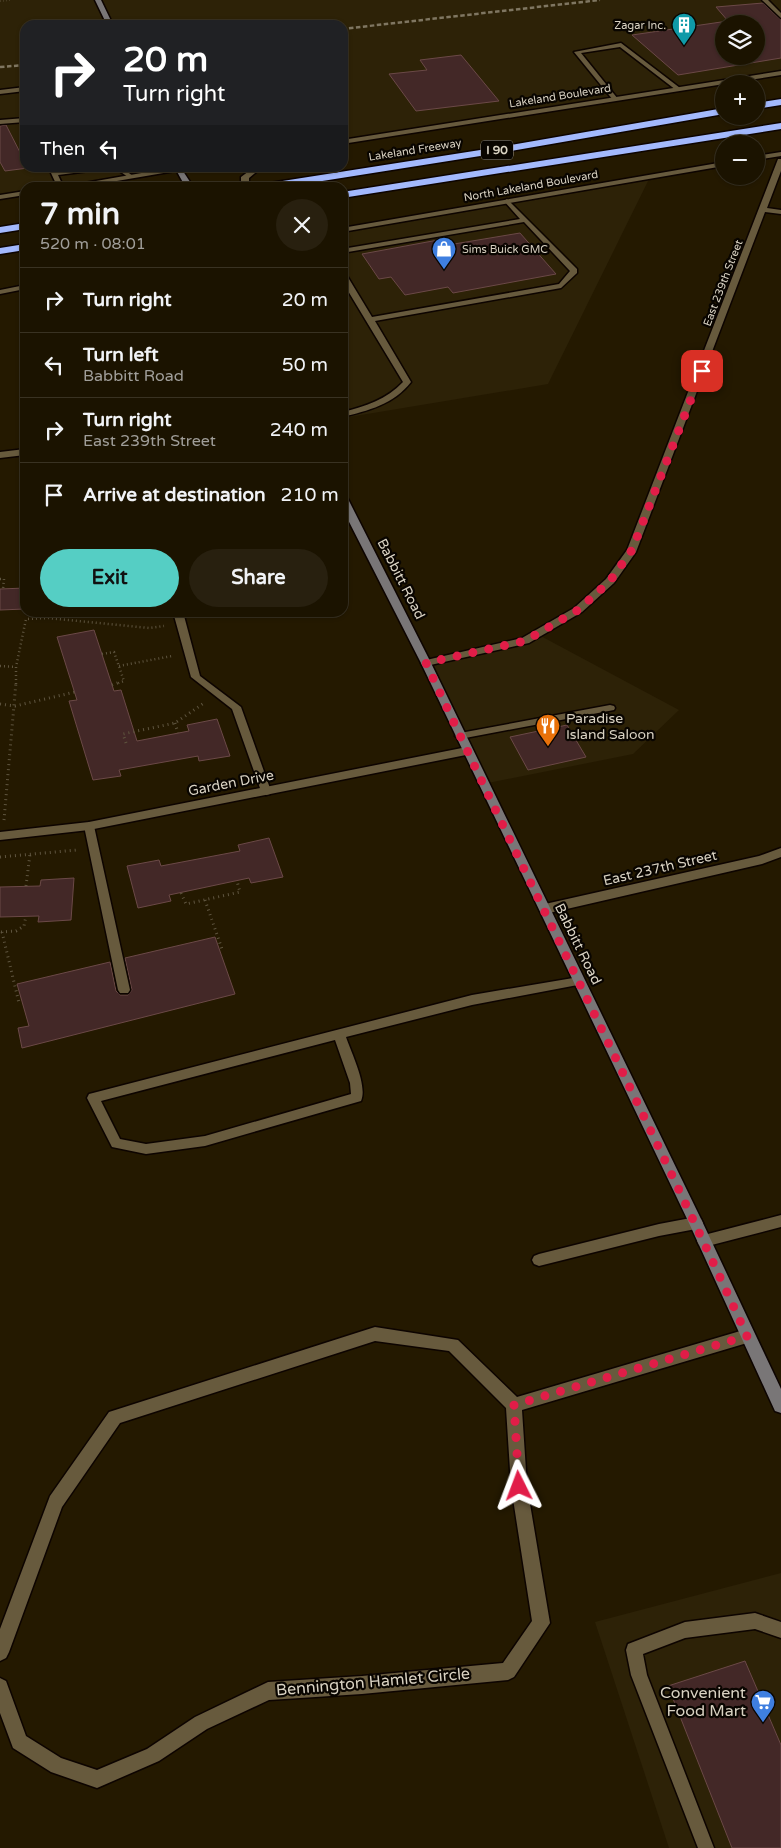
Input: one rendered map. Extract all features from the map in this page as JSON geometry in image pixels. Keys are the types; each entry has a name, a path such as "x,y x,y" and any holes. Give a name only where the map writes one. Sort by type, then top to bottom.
{"highway":[{"path":"765,105 781,102"},
{"name":"Lakeland Freeway","path":"294,182 715,113"},
{"name":"I 90","path":"348,194 781,126"},
{"path":"0,230 20,227"},
{"path":"0,251 20,248"}],"main road":[{"path":"98,0 108,20"},
{"name":"Babbitt Road","path":"348,509 426,663 545,909 696,1223 781,1406"}],"street":[{"name":"Lakeland Boulevard","path":"348,141 781,73"},
{"path":"765,157 781,154"},
{"name":"East 239th Street","path":"426,663 525,641 578,610 610,581 632,550 764,210 781,160"},
{"name":"North Lakeland Boulevard","path":"348,228 715,166"},
{"path":"92,182 154,172"},
{"path":"245,182 245,177 252,172"},
{"path":"0,197 20,194"},
{"path":"764,210 781,212"},
{"path":"0,292 20,288"},
{"path":"0,455 20,453"},
{"name":"Garden Drive","path":"0,836 89,826 467,751"},
{"name":"East 237th Street","path":"545,909 762,860 781,852"},
{"path":"704,1242 781,1221"},
{"path":"0,1652 56,1502 115,1417 375,1334 453,1344 514,1405 747,1336"},
{"name":"Bennington Hamlet Circle","path":"0,1687 19,1742 57,1766 97,1779 153,1755 201,1723 268,1691 362,1685 508,1671 542,1623 519,1486 514,1405"}],"lane":[{"path":"765,0 781,16"},
{"path":"615,99 576,52 621,45 678,89"},
{"path":"0,92 20,90"},
{"path":"0,122 20,120"},
{"path":"58,182 54,173 63,172"},
{"path":"124,172 130,176"},
{"path":"370,320 561,286 574,271 508,201"},
{"path":"348,250 526,220"},
{"path":"348,284 407,382 398,393 368,409 348,414"},
{"path":"179,617 196,677 236,707 266,791"},
{"path":"460,736 610,708"},
{"path":"89,826 124,990"},
{"path":"339,1034 356,1083 357,1097 205,1141 146,1148 116,1143 93,1098 339,1034 472,1000 579,981"},
{"path":"539,1260 659,1230 696,1223"},
{"path":"706,1848 639,1675 634,1650 685,1630 756,1621 781,1630"}],"path":[{"path":"0,1 10,0"},
{"path":"0,579 4,579 3,589"},
{"path":"4,822 15,706 16,667 26,619 48,618 149,628 170,625"},
{"path":"102,654 114,652 124,681 112,685"},
{"path":"119,666 180,654"},
{"path":"0,666 16,667"},
{"path":"0,704 15,706 75,692"},
{"path":"126,743 123,734 175,723 204,703"},
{"path":"175,723 178,733"},
{"path":"0,857 82,849"},
{"path":"26,886 30,854"},
{"path":"181,893 186,904 205,900 240,892 237,881"},
{"path":"205,900 223,952"},
{"path":"19,1002 1,932 16,931 24,926 26,916"}],"shaded area":[{"path":"0,0 781,0 781,73 765,76 715,75 715,83 348,141 348,20 20,20 20,172 155,172 90,182 20,182 20,194 0,197"},
{"path":"650,177 548,384 348,417 348,229"},
{"path":"537,634 679,710 633,754 483,784 426,663"},
{"path":"781,1573 781,1848 669,1848 595,1622"}],"building":[{"name":"Zagar Inc.","path":"763,3 781,20 781,58 765,61 765,15 723,15 716,7"},
{"name":"Zagar Inc.","path":"715,23 715,65 739,65 678,75 632,35"},
{"path":"461,55 499,101 416,111 389,74 427,70 420,60"},
{"path":"6,125 20,152 20,169 5,171 0,162 0,126"},
{"path":"520,233 556,274 453,293 448,287 405,295 391,277 379,279 362,254 449,238 454,244"},
{"path":"20,588 20,609 0,610 0,589"},
{"path":"94,630 114,691 121,690 137,741 189,731 187,725 217,719 230,756 199,761 198,756 119,770 121,776 93,780 69,701 77,700 57,637"},
{"name":"Paradise Island Saloon","path":"567,725 586,757 528,770 510,737"},
{"path":"269,838 283,877 251,883 249,878 169,895 171,901 138,908 127,866 159,860 161,866 240,851 238,845"},
{"path":"74,878 71,920 38,922 39,916 0,917 0,887 40,886 41,880"},
{"path":"215,937 235,994 22,1048 18,1028 29,1026 17,984 110,962 116,991 120,995 128,995 132,990 125,958"},
{"path":"745,1661 781,1745 781,1848 732,1848 668,1686"}],"railway":[{"path":"348,28 600,0"},
{"path":"0,67 20,65"}],"place":[{"name":"Zagar Inc.","path":"684,46"},
{"name":"Sims Buick GMC","path":"444,270"},
{"name":"Paradise Island Saloon","path":"548,747"},
{"name":"Convenient Food Mart","path":"763,1723"}],"route":[{"path":"519,1486 514,1405 747,1336 696,1223 426,663 525,641 578,610 610,581 632,550 702,371"}]}
